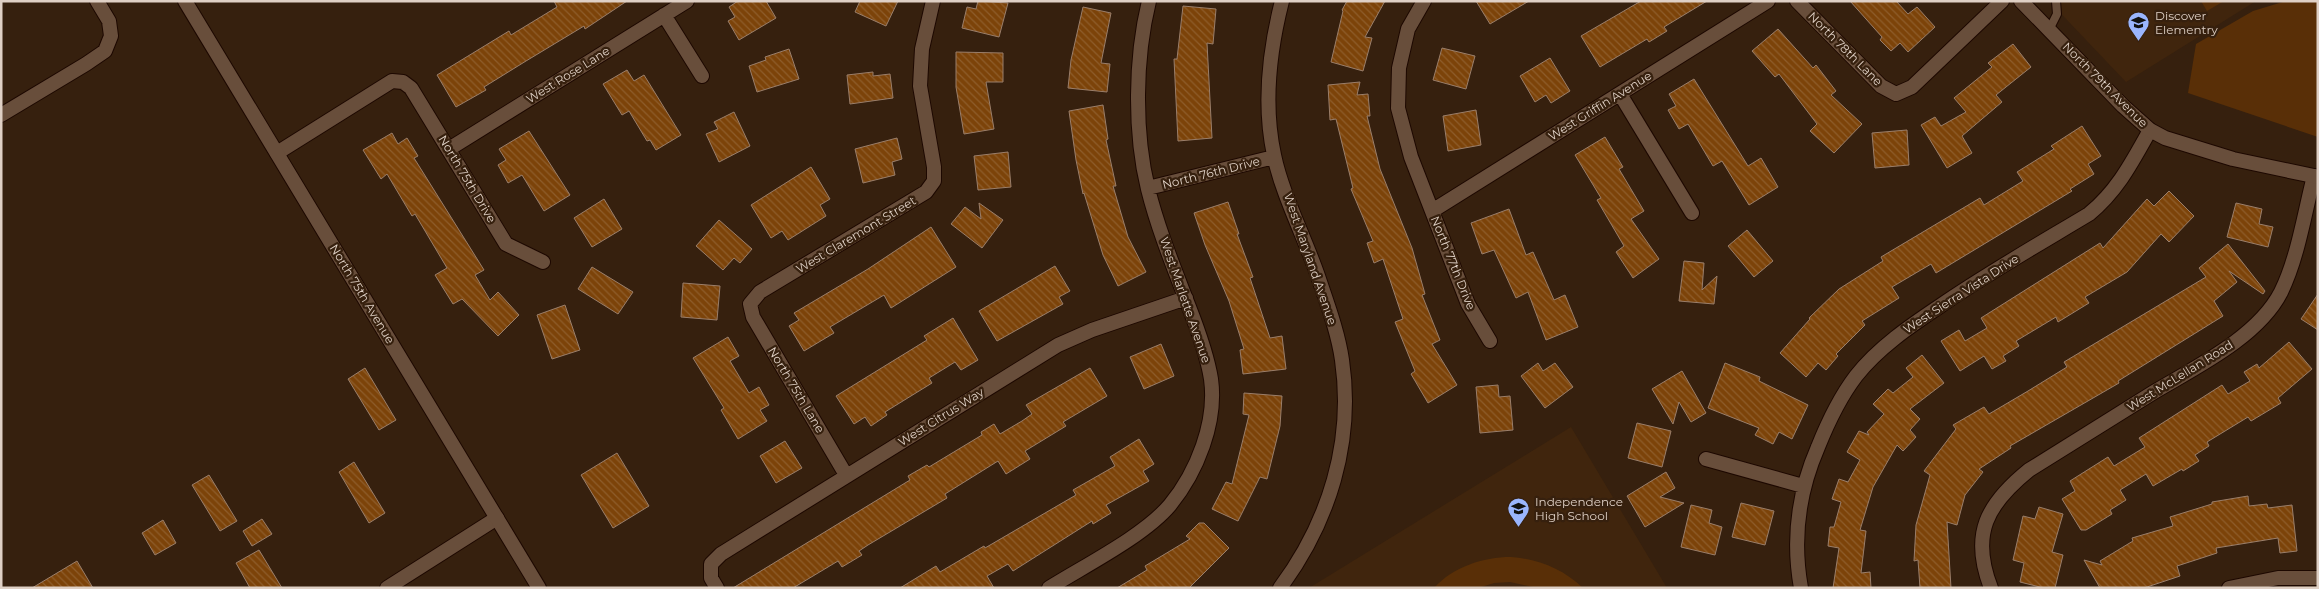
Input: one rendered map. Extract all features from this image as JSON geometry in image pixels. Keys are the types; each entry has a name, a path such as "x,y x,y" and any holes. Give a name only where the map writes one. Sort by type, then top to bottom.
{"street":[{"path":"1,115 105,51 111,36 109,21 97,1"},
{"name":"North 75th Avenue","path":"186,1 539,588"},
{"name":"West Rose Lane","path":"449,149 687,1"},
{"name":"West Claremont Street","path":"750,304 760,292 926,192 934,182 934,167 920,86 922,50 933,1"},
{"name":"West Marlette Avenue","path":"1049,588 1143,530 1170,506 1192,474 1203,444 1210,412 1211,380 1204,347 1166,245 1148,188 1140,134 1139,74 1143,25 1148,1"},
{"name":"West Maryland Avenue","path":"1280,588 1318,528 1342,452 1345,409 1342,359 1334,326 1318,276 1274,157 1269,127 1268,94 1272,48 1282,1"},
{"name":"North 77th Drive","path":"1424,1 1408,28 1399,68 1398,108 1411,157 1468,304 1490,341"},
{"name":"West Griffin Avenue","path":"1432,211 1768,1"},
{"name":"North 78th Lane","path":"1797,1 1881,86 1896,94 1912,88 2002,1"},
{"name":"North 79th Avenue","path":"2021,1 2123,106 2150,130 2165,138 2233,159 2316,177"},
{"path":"664,15 702,76"},
{"name":"North 75th Drive","path":"277,153 392,81 404,82 411,88 506,244 543,262"},
{"path":"1620,94 1692,213"},
{"name":"West Sierra Vista Drive","path":"1803,486 1830,418 1856,376 1880,350 1914,323 1966,288 2089,214 2104,202 2120,183 2150,130"},
{"name":"North 76th Drive","path":"1148,188 1274,157"},
{"name":"West McLellan Road","path":"1992,588 1985,572 1982,554 1983,528 1992,507 2002,494 2029,470 2218,353 2265,316 2280,294 2293,262 2316,177"},
{"name":"West Citrus Way","path":"717,588 711,578 711,564 721,554 846,475 1058,345 1092,330 1186,298"},
{"name":"North 75th Lane","path":"750,304 753,317 846,475"},
{"path":"1706,459 1803,486 1796,544 1801,588"},
{"path":"387,588 497,518"},
{"path":"2229,588 2278,578 2318,578"}],"lane":[{"path":"2049,30 2056,14 2056,1"}],"shaded area":[{"name":"Discover Elementry","path":"2049,1 2256,1 2126,82"},
{"path":"2201,1 2224,1 2207,11"},
{"path":"2286,1 2318,1 2318,137 2188,93 2196,44 2253,11"},
{"name":"Independence High School","path":"1571,427 1667,588 1309,588"},
{"path":"1511,557 1531,560 1550,566 1567,575 1583,588 1538,588 1510,582 1494,583 1478,588 1434,588 1459,569 1479,561"}],"building":[{"path":"554,1 627,1 585,29 584,26 484,87 486,90 456,107 437,75 509,31 511,35 557,7"},
{"path":"738,1 766,1 776,18 739,40 728,21 735,17 729,7"},
{"path":"860,1 898,1 886,26 855,12"},
{"path":"978,1 1008,3 999,37 962,28 967,7 976,9"},
{"path":"1347,1 1385,1 1365,37 1372,38 1363,71 1331,62 1342,10"},
{"path":"1476,1 1529,1 1490,24"},
{"path":"1641,1 1707,1 1664,27 1667,31 1649,42 1647,39 1600,67 1581,36"},
{"path":"1850,1 1896,1 1908,14 1917,7 1935,27 1908,52 1900,43 1891,51 1880,40 1882,37"},
{"path":"1183,6 1216,9 1213,44 1207,43 1212,138 1178,141 1174,59 1177,59"},
{"path":"1083,7 1111,13 1101,63 1110,64 1107,92 1068,88 1071,60"},
{"path":"1778,29 1813,68 1816,65 1836,91 1831,95 1862,124 1834,153 1810,131 1817,124 1779,74 1775,77 1752,51"},
{"path":"2013,44 2031,67 1996,95 2002,102 1962,136 1972,153 1947,168 1921,125 1935,117 1941,126 1966,112 1954,98 1992,67 1988,63"},
{"path":"1442,48 1475,56 1466,89 1433,80"},
{"path":"789,49 799,79 757,92 749,66 766,60 765,57"},
{"path":"956,52 1003,53 1003,82 986,82 994,129 964,134 956,87"},
{"path":"1550,58 1570,91 1551,103 1546,95 1535,102 1520,76"},
{"path":"627,70 634,81 644,75 681,135 656,150 650,140 647,141 629,111 622,115 603,84"},
{"path":"873,72 873,76 890,74 893,98 850,104 847,75"},
{"path":"1694,79 1748,166 1761,158 1778,187 1749,205 1722,161 1713,166 1688,124 1679,129 1668,110 1676,106 1669,94"},
{"path":"1360,82 1357,95 1368,94 1370,116 1367,116 1380,169 1412,248 1425,294 1422,295 1440,340 1432,344 1457,385 1428,403 1411,374 1415,371 1395,322 1403,319 1383,259 1374,263 1367,243 1373,241 1351,189 1353,188 1336,119 1330,120 1328,85"},
{"path":"1103,105 1108,139 1106,140 1116,186 1113,186 1128,237 1146,272 1118,286 1103,255 1083,194 1069,111"},
{"path":"1476,110 1481,145 1448,151 1443,116"},
{"path":"734,112 750,146 719,162 706,134 718,129 714,122"},
{"path":"2082,126 2101,156 2088,164 2094,174 2070,189 2072,191 1936,273 1931,264 1892,287 1899,298 1862,321 1865,325 1836,354 1838,356 1826,370 1818,363 1806,377 1780,353 1809,318 1839,289 1883,261 1881,257 1980,198 1984,205 2023,181 2017,172 2054,149 2051,146"},
{"path":"1907,130 1909,165 1875,168 1872,133"},
{"path":"529,131 570,195 544,211 522,175 508,183 498,165 506,160 499,149"},
{"path":"392,133 398,144 407,138 418,156 414,158 484,270 475,275 490,300 498,292 519,315 498,336 462,299 453,304 435,275 447,268 415,214 412,216 387,174 381,179 363,150"},
{"path":"1605,137 1623,167 1619,169 1644,211 1631,219 1659,259 1633,278 1616,252 1624,246 1597,200 1601,198 1575,155"},
{"path":"897,138 902,159 892,162 895,175 863,183 855,149"},
{"path":"1008,152 1011,187 978,190 974,156"},
{"path":"811,167 830,199 820,205 826,216 788,240 782,231 771,238 751,205"},
{"path":"2169,191 2194,216 2169,242 2161,234 2127,272 2085,297 2089,303 2058,322 2056,317 2016,341 2019,346 2003,356 2006,361 1992,369 1984,356 1960,371 1941,341 1959,330 1965,341 1987,328 1981,318 2100,243 2103,248 2147,199 2154,206"},
{"path":"604,199 622,229 592,247 574,218"},
{"path":"1228,202 1239,234 1237,234 1253,277 1250,278 1270,338 1282,336 1286,369 1243,374 1240,350 1244,349 1229,301 1205,245 1194,213"},
{"path":"979,203 1003,220 982,248 951,224 965,207 981,219"},
{"path":"2236,203 2262,209 2259,224 2273,227 2268,247 2227,237"},
{"path":"1509,209 1526,255 1533,252 1554,300 1565,295 1578,327 1546,340 1528,292 1516,298 1494,250 1482,254 1471,223"},
{"path":"719,220 752,249 740,263 734,258 723,270 696,246"},
{"path":"931,227 956,267 891,308 884,295 830,327 834,333 804,351 789,326 799,320 794,313 868,269"},
{"path":"1747,230 1773,261 1754,277 1728,246"},
{"path":"2228,244 2265,291 2263,294 2229,271 2237,282 2214,301 2223,316 2118,381 2119,383 2010,446 2011,448 1979,469 1983,472 1965,495 1957,525 1947,522 1951,588 1920,588 1918,560 1914,561 1916,525 1930,475 1924,471 1956,429 1953,425 1984,407 1989,414 2067,367 2064,362 2206,277 2199,268"},
{"path":"1684,261 1704,263 1702,290 1717,276 1714,304 1679,301"},
{"path":"1055,266 1070,291 1059,297 1063,304 997,341 979,311"},
{"path":"592,267 633,292 618,314 578,289"},
{"path":"683,283 720,286 717,320 681,317"},
{"path":"2318,294 2318,330 2301,319"},
{"path":"565,305 580,350 552,359 537,315"},
{"path":"953,318 978,360 961,370 955,362 929,378 932,383 885,412 887,415 871,426 865,417 854,424 836,396 927,340 924,336"},
{"path":"728,337 739,356 730,361 749,393 759,387 769,405 760,410 767,421 738,439 721,410 724,408 693,358"},
{"path":"2289,342 2312,369 2278,398 2281,403 2251,421 2248,417 2207,442 2209,446 2195,455 2199,461 2183,471 2182,469 2153,486 2146,474 2120,490 2126,500 2110,510 2112,514 2086,530 2081,530 2062,499 2075,491 2070,481 2108,457 2114,466 2145,447 2139,438 2222,385 2228,394 2250,381 2244,372 2257,364 2259,368"},
{"path":"1161,344 1174,376 1144,389 1130,357"},
{"path":"1922,355 1944,383 1910,409 1920,419 1910,430 1916,437 1903,451 1897,445 1873,487 1860,530 1866,531 1861,573 1870,572 1871,588 1833,588 1839,548 1828,546 1830,527 1834,527 1841,502 1832,499 1839,479 1848,482 1860,460 1847,452 1859,431 1869,435 1867,432 1884,414 1873,404 1888,389 1893,393 1913,377 1906,368"},
{"path":"1538,363 1543,371 1555,363 1573,387 1545,408 1521,376"},
{"path":"1725,363 1760,377 1759,381 1808,405 1792,439 1779,432 1773,444 1755,435 1759,428 1708,408"},
{"path":"365,368 396,420 379,430 348,379"},
{"path":"1090,368 1107,396 1063,422 1066,426 1025,451 1030,459 1006,474 998,461 945,494 947,498 859,551 862,555 842,567 838,561 793,588 733,588 910,480 908,476 927,465 929,467 982,435 981,432 994,424 1000,434 1022,421 1032,414 1026,405"},
{"path":"1682,371 1706,413 1691,422 1679,402 1673,424 1652,389"},
{"path":"1498,385 1499,397 1510,396 1513,430 1480,433 1476,387"},
{"path":"1244,393 1282,396 1280,426 1267,479 1260,477 1238,521 1212,509 1226,482 1232,484 1249,415 1243,414"},
{"path":"1637,423 1671,431 1662,467 1628,458"},
{"path":"1139,439 1154,464 1143,471 1149,481 1106,505 1111,513 1093,524 1092,521 1013,571 1008,564 987,576 994,588 900,588 936,566 940,572 1076,495 1073,490 1115,466 1110,457"},
{"path":"785,441 802,468 776,483 760,456"},
{"path":"617,453 649,506 613,528 581,475"},
{"path":"354,462 385,513 369,523 339,472"},
{"path":"1666,472 1675,488 1660,497 1684,503 1645,527 1627,496"},
{"path":"209,475 237,521 220,531 192,485"},
{"path":"2248,496 2249,506 2267,504 2268,508 2292,505 2297,551 2280,553 2278,538 2216,548 2217,553 2177,566 2180,576 2144,588 2100,588 2084,560 2102,565 2100,561 2133,541 2132,538 2173,526 2170,517 2212,504 2212,502"},
{"path":"1741,503 1774,511 1765,545 1732,537"},
{"path":"1691,505 1712,510 1709,523 1722,527 1715,555 1681,547"},
{"path":"2039,507 2063,514 2052,552 2063,555 2055,588 2044,588 2020,582 2024,563 2013,560 2023,516 2035,519"},
{"path":"262,519 272,534 252,546 243,531"},
{"path":"163,520 176,543 155,555 142,533"},
{"path":"1199,523 1204,523 1229,548 1189,588 1117,588 1147,570 1145,566 1190,539 1186,536"},
{"path":"259,550 282,588 250,588 236,563"},
{"path":"77,561 93,588 32,588"}],"place":[{"name":"Discover Elementry","path":"2139,42"},
{"name":"Independence High School","path":"1519,528"}]}
